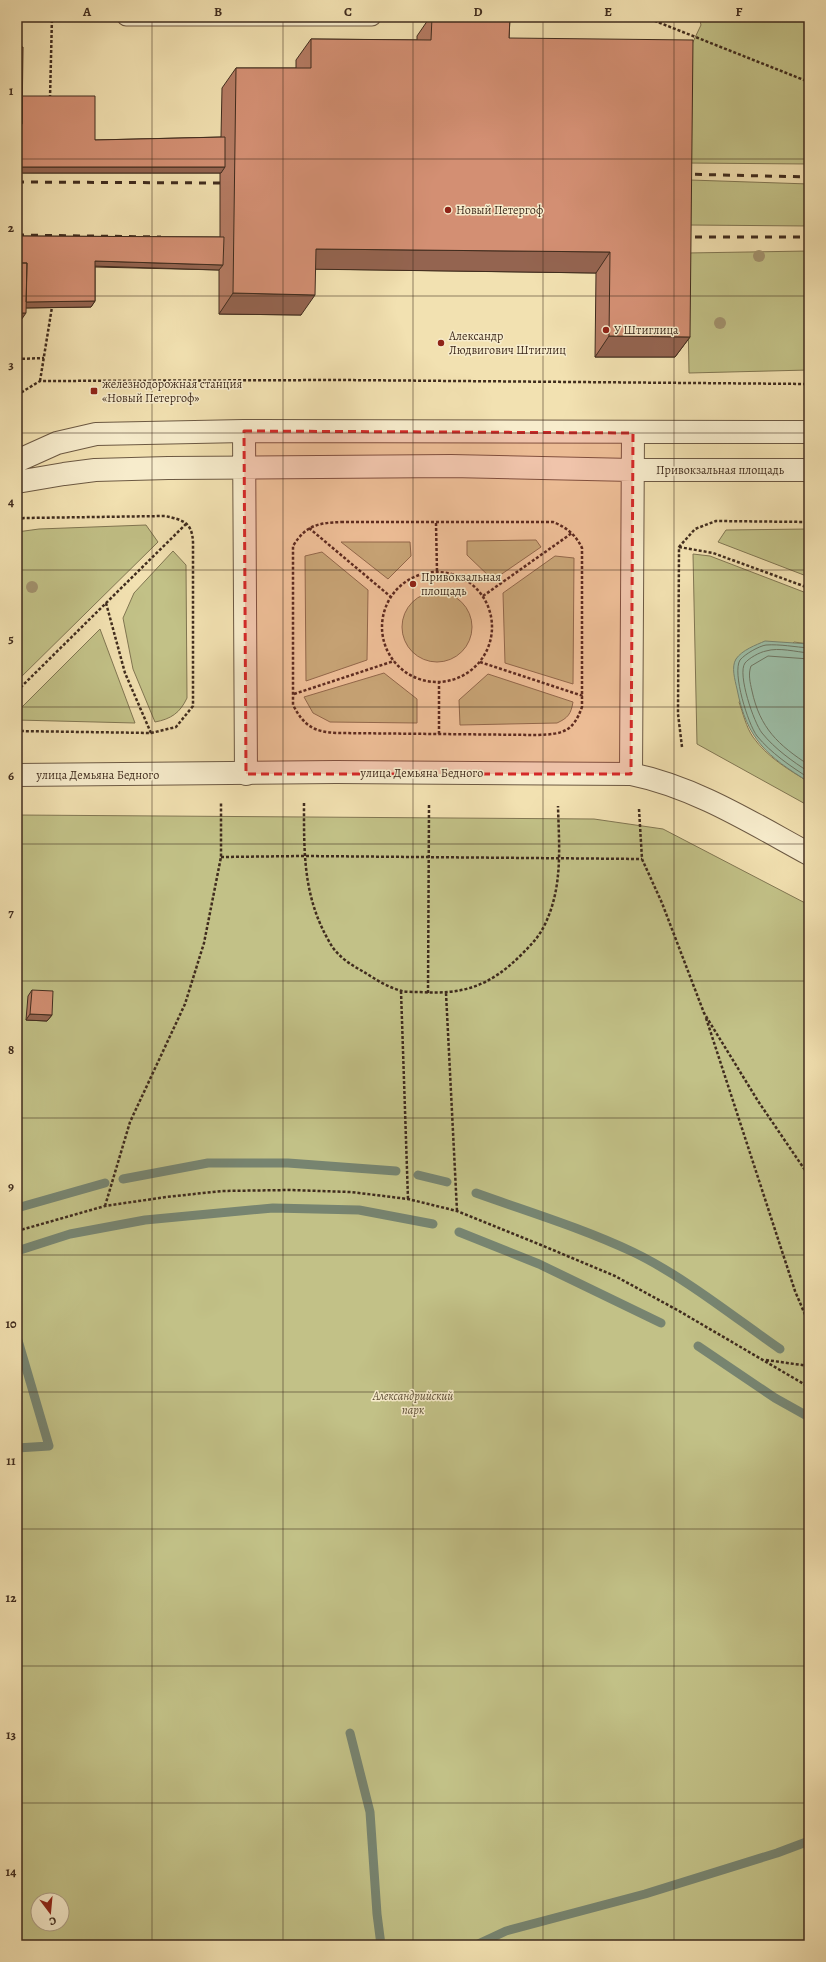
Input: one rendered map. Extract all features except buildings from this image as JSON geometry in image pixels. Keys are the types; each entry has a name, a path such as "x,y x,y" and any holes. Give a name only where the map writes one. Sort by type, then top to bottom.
{"street":[{"path":"244,431 246,774"},
{"path":"17,461 57,443 96,434 244,431 633,433 809,432"},
{"path":"631,774 633,433"},
{"name":"Привокзальная площадь","path":"17,482 95,470 168,468 450,466 632,470 809,470"},
{"name":"улица Демьяна Бедного","path":"17,775 336,772 631,774 657,779 681,788 809,854"}],"lane":[{"path":"126,17 372,17"}],"path":[{"path":"50,102 52,17"},
{"path":"645,17 809,82"},
{"path":"40,381 52,307"},
{"path":"17,359 44,358"},
{"path":"17,395 40,381 340,380 809,384"},
{"path":"17,520 24,518 165,516 187,523 192,532 193,542 193,706 176,727 151,733 17,731"},
{"path":"682,747 678,714 679,548 695,529 716,521 809,522"},
{"path":"341,522 553,522 564,527 579,541 582,548 583,696 582,707 573,724 566,731 538,735 321,732 307,725 299,716 293,705 294,546 300,535 309,527 326,523 341,522"},
{"path":"436,522 437,572"},
{"path":"17,691 187,523"},
{"path":"309,527 391,598"},
{"path":"483,596 572,534"},
{"path":"679,548 713,553 809,588"},
{"path":"424,573 450,573 463,578 474,586 483,596 491,612 493,629 489,647 480,662 462,677 451,681 426,681 414,677 403,670 394,661 385,646 382,630 384,613 391,598 400,587 410,579 424,573"},
{"path":"106,602 125,672 151,733"},
{"path":"294,694 394,661"},
{"path":"480,662 583,696"},
{"path":"439,682 439,734"},
{"path":"105,1206 130,1122 185,1004 204,943 221,857 221,802"},
{"path":"304,803 304,856 308,891 316,916 330,945 347,962 372,977 402,991 428,993 446,993 475,987 496,976 536,940 546,922 554,901 559,876 558,806"},
{"path":"428,993 429,804"},
{"path":"639,809 642,859 662,903 704,1013 792,1284 809,1324"},
{"path":"221,857 304,856 642,859"},
{"path":"402,991 408,1199"},
{"path":"446,993 456,1212"},
{"path":"704,1013 758,1101 809,1176"},
{"path":"17,1231 105,1206 222,1191 289,1190 350,1192 408,1199 456,1212 542,1244 615,1276 679,1311 809,1387"},
{"path":"764,1360 809,1366"}],"highlighted area":[{"path":"244,431 633,433 631,774 246,774"}],"green space":[{"path":"699,17 809,17 809,164 686,163 691,46 701,25"},
{"path":"690,180 809,184 809,226 689,225"},
{"path":"809,251 809,370 689,373 687,253"},
{"path":"146,525 158,542 17,681 17,532 39,529"},
{"path":"809,529 809,577 718,542 726,530"},
{"path":"536,540 541,547 493,580 467,555 467,541"},
{"path":"341,542 410,542 411,556 388,579"},
{"path":"173,551 186,565 187,698 181,708 170,717 155,722 133,669 123,618 134,593"},
{"path":"322,552 368,590 367,660 306,681 305,556"},
{"path":"693,554 710,556 809,594 809,644 794,642 739,702 748,729 765,751 794,773 809,782 809,806 697,744"},
{"path":"555,556 574,558 573,684 505,663 503,593"},
{"path":"437,592 450,595 462,602 469,614 472,627 469,640 462,652 450,659 437,662 424,659 412,652 405,640 402,627 405,614 412,602 424,595"},
{"path":"100,629 135,723 17,720 17,712"},
{"path":"384,673 417,699 417,723 330,722 313,713 304,697"},
{"path":"488,674 573,702 570,713 557,723 460,725 459,700"},
{"name":"Александрийский парк","path":"17,815 594,819 663,829 809,905 809,1945 17,1945"}],"water":[{"path":"765,641 809,644 809,782 770,755 753,734 741,707 734,678 734,666 736,659 745,650"}],"waterway":[{"path":"123,1179 208,1163 288,1163 396,1171"},
{"path":"418,1175 447,1182"},
{"path":"17,1208 105,1183"},
{"path":"476,1193 575,1228 633,1252 671,1273 780,1349"},
{"path":"17,1251 70,1234 145,1220 273,1208 359,1210 433,1224"},
{"path":"459,1232 539,1264 661,1323"},
{"path":"17,1337 49,1446 17,1448"},
{"path":"698,1346 775,1398 809,1417"},
{"path":"350,1733 370,1812 377,1914 381,1945"},
{"path":"476,1945 506,1931 645,1894 777,1853 809,1841"}],"railway":[{"path":"681,174 809,177"},
{"path":"17,182 220,183"},
{"path":"17,235 161,237"},
{"path":"681,237 809,237"}],"place":[{"name":"Новый Петергоф","path":"448,210"},
{"name":"У Штиглица","path":"606,330"},
{"name":"Александр Людвигович Штиглиц","path":"441,343"},
{"name":"железнодорожная станция «Новый Петергоф»","path":"94,391"},
{"name":"Привокзальная площадь","path":"413,584"}]}
